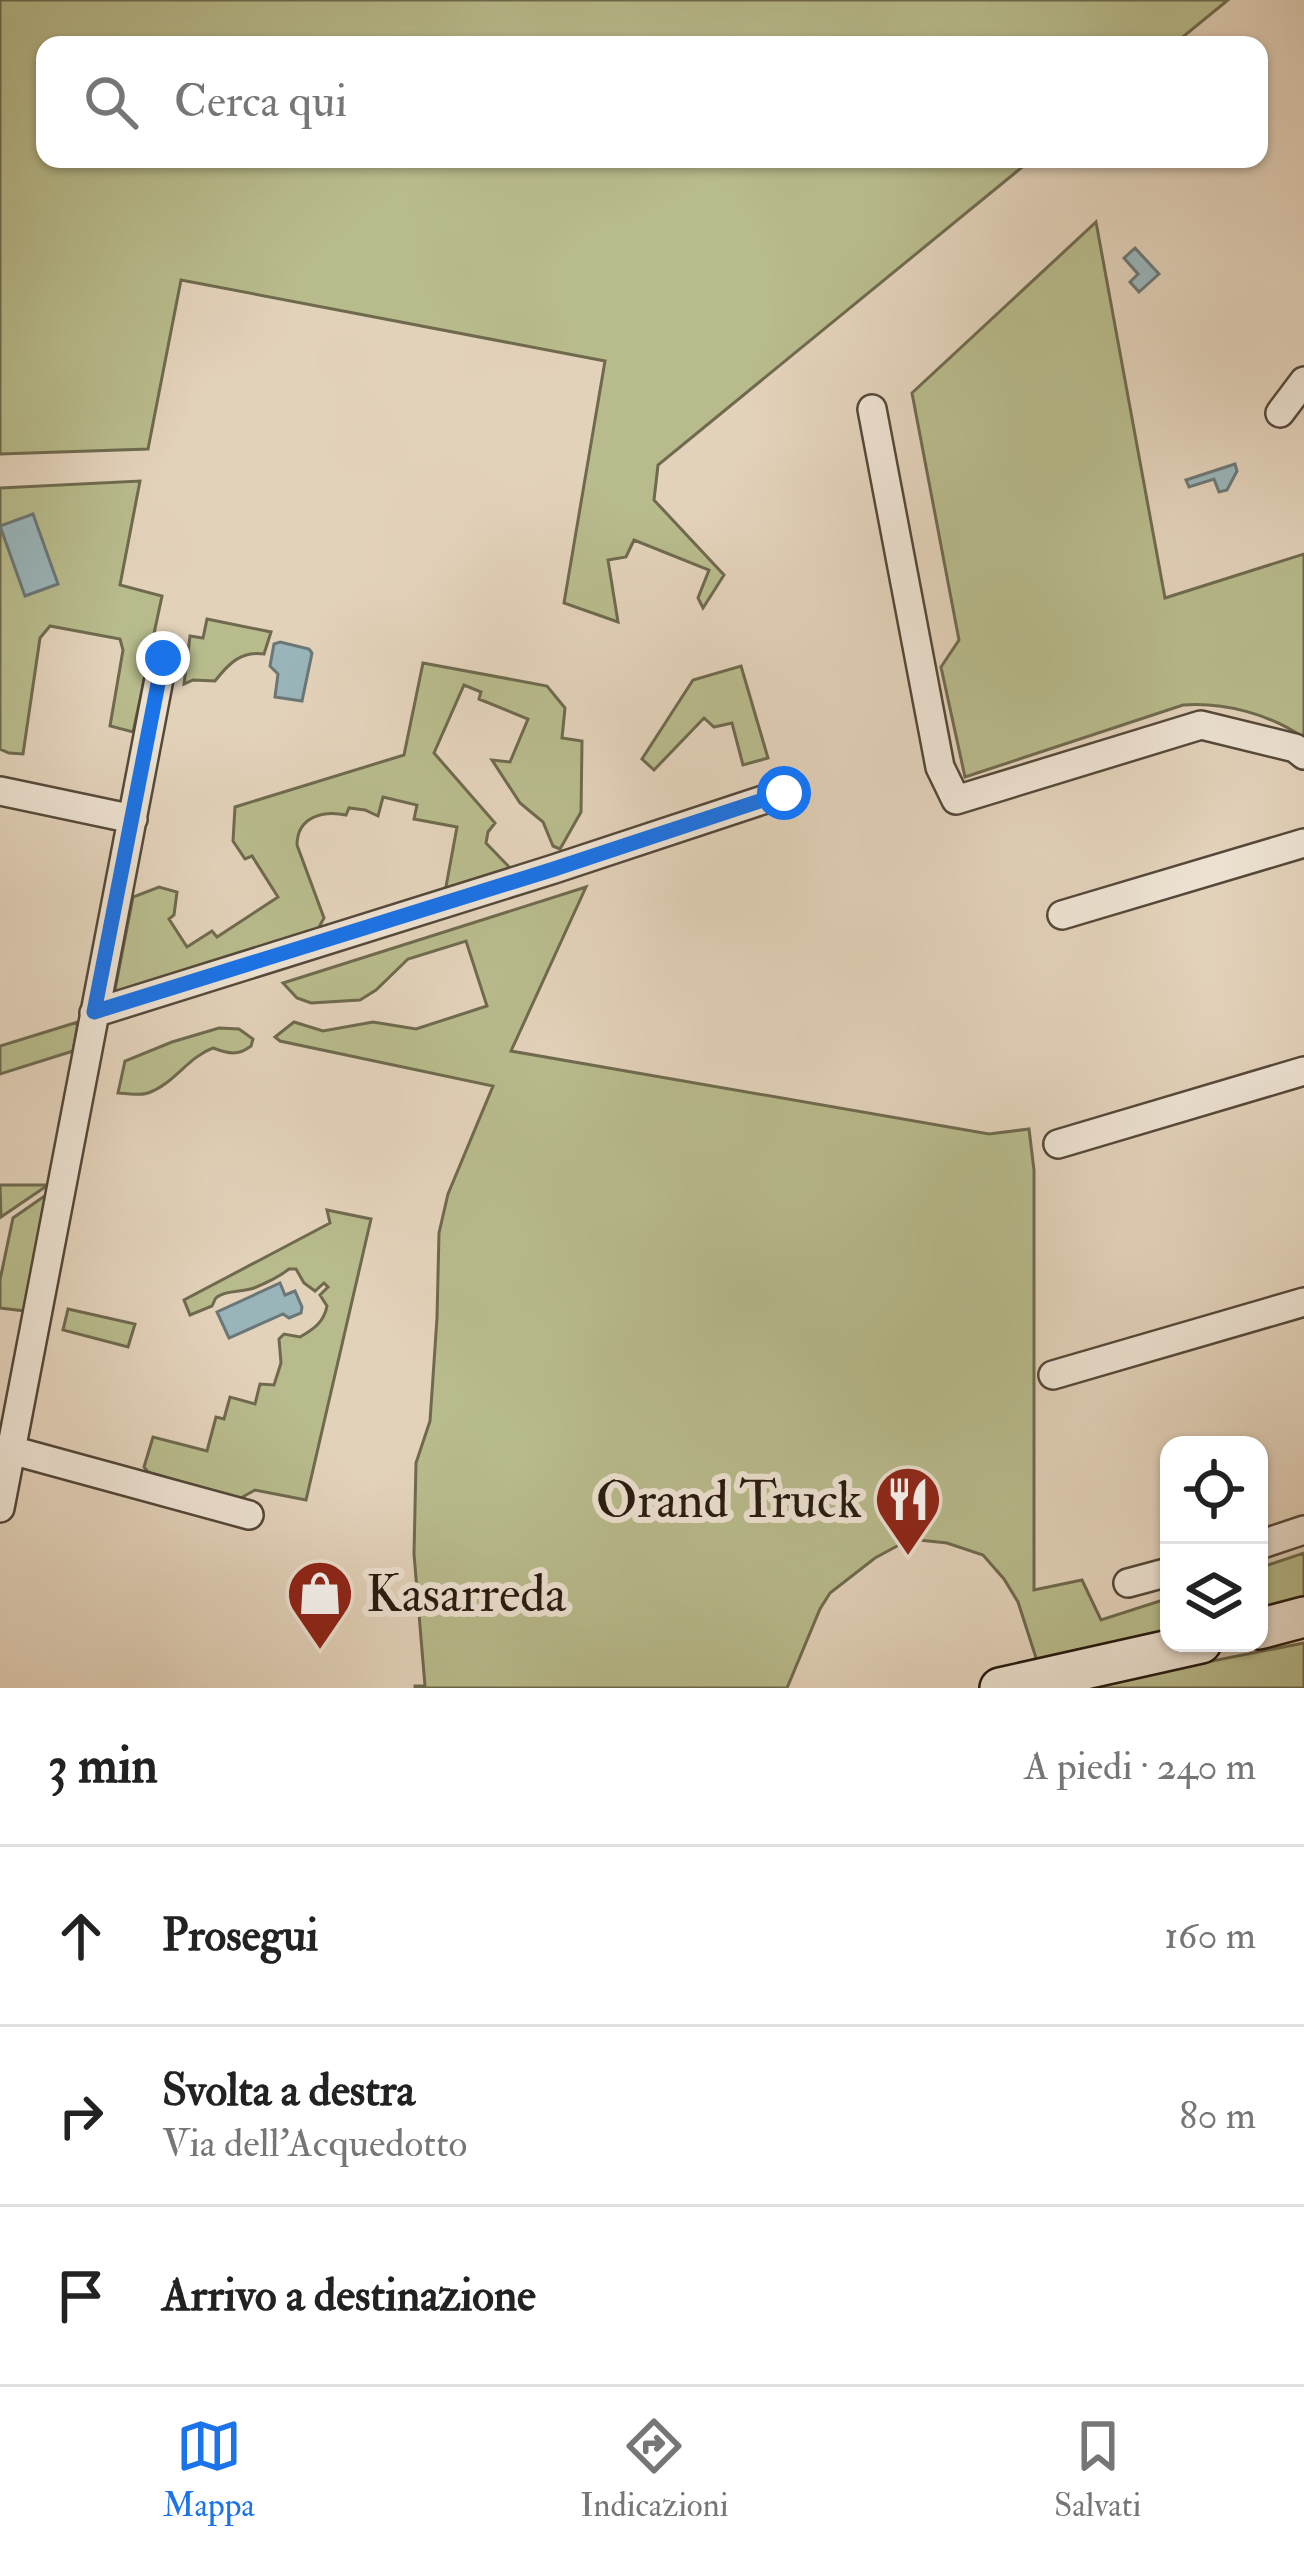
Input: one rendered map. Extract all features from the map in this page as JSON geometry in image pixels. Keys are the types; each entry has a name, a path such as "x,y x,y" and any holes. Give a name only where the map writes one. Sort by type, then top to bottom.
{"main road":[{"path":"1268,1627 1304,1617"},
{"path":"1000,1688 1161,1652"}],"street":[{"path":"1280,412 1304,381"},
{"path":"872,410 940,767 956,800 1201,725 1294,748 1304,755"},
{"path":"0,1508 163,658"},
{"path":"0,791 133,819"},
{"path":"94,1012 784,793"},
{"path":"1062,915 1304,843"},
{"path":"1058,1144 1304,1071"},
{"path":"1053,1375 1304,1302"},
{"path":"11,1450 249,1515"},
{"path":"1262,1544 1304,1530"},
{"path":"1128,1583 1160,1574"}],"green space":[{"path":"0,0 1228,0 1184,36 36,36 36,168 1021,168 658,465 654,500 724,575 703,608 698,598 709,570 634,540 626,557 608,560 618,622 564,603 605,361 181,280 148,449 0,454"},
{"path":"1096,222 1165,598 1304,554 1304,738 1246,711 1183,705 965,777 941,667 959,640 912,393"},
{"path":"140,481 120,585 162,596 133,732 110,726 123,650 120,639 50,626 40,638 23,754 0,749 0,488"},
{"path":"207,619 271,632 264,654 236,660 215,681 184,684 190,636 203,638"},
{"path":"423,663 547,686 565,708 562,738 582,741 581,812 560,849 553,846 543,822 520,803 492,760 510,762 528,719 479,699 481,692 464,685 434,753 495,823 486,843 512,870 445,892 457,827 414,819 417,805 383,797 378,816 349,808 346,815 320,815 301,828 297,845 324,918 318,929 114,995 133,897 159,887 177,892 174,915 169,919 187,947 212,931 217,937 278,897 252,856 245,859 233,841 235,807 404,755"},
{"path":"741,666 768,758 743,765 732,723 714,727 704,718 654,770 642,759 693,680"},
{"path":"586,887 511,1051 989,1134 1029,1129 1034,1170 1034,1590 1082,1580 1101,1620 1160,1601 1160,1635 1038,1664 1018,1602 983,1555 947,1543 910,1539 875,1558 830,1593 787,1688 415,1688 425,1686 414,1554 416,1463 430,1421 439,1233 448,1194 493,1086 275,1037 294,1022 323,1031 373,1022 416,1029 487,1006 466,941 408,959 360,1000 311,1003 297,998 283,983"},
{"path":"78,1022 73,1051 0,1074 0,1046"},
{"path":"219,1028 239,1029 253,1039 251,1046 233,1053 213,1048 157,1089 118,1093 125,1061"},
{"path":"0,1185 48,1185 1,1217"},
{"path":"46,1195 25,1311 0,1308 0,1280 13,1218"},
{"path":"327,1210 371,1219 306,1500 255,1490 239,1499 148,1472 144,1467 153,1437 207,1451 216,1417 224,1419 230,1397 255,1404 260,1384 274,1385 281,1363 279,1339 284,1334 300,1337 318,1325 327,1306 320,1295 328,1287 324,1283 315,1291 296,1269 289,1269 254,1288 220,1295 212,1306 190,1315 184,1300 330,1223"},
{"path":"68,1309 135,1324 128,1347 63,1330"},
{"path":"1304,1553 1304,1596 1268,1606 1268,1565"},
{"path":"1304,1643 1304,1688 1074,1688 1268,1652"}],"water":[{"path":"1135,248 1159,274 1139,292 1130,282 1138,274 1124,258"},
{"path":"1235,464 1237,471 1227,490 1219,492 1214,479 1189,487 1186,480"},
{"path":"33,514 58,584 25,596 0,526"},
{"path":"274,644 312,653 302,701 275,697 278,674 270,666"},
{"path":"280,1283 285,1295 295,1291 301,1313 289,1318 283,1314 229,1338 217,1312"}],"place":[{"name":"Orand Truck","path":"908,1558"},
{"name":"Kasarreda","path":"320,1652"}],"route":[{"path":"163,658 94,1012 784,793"}]}
